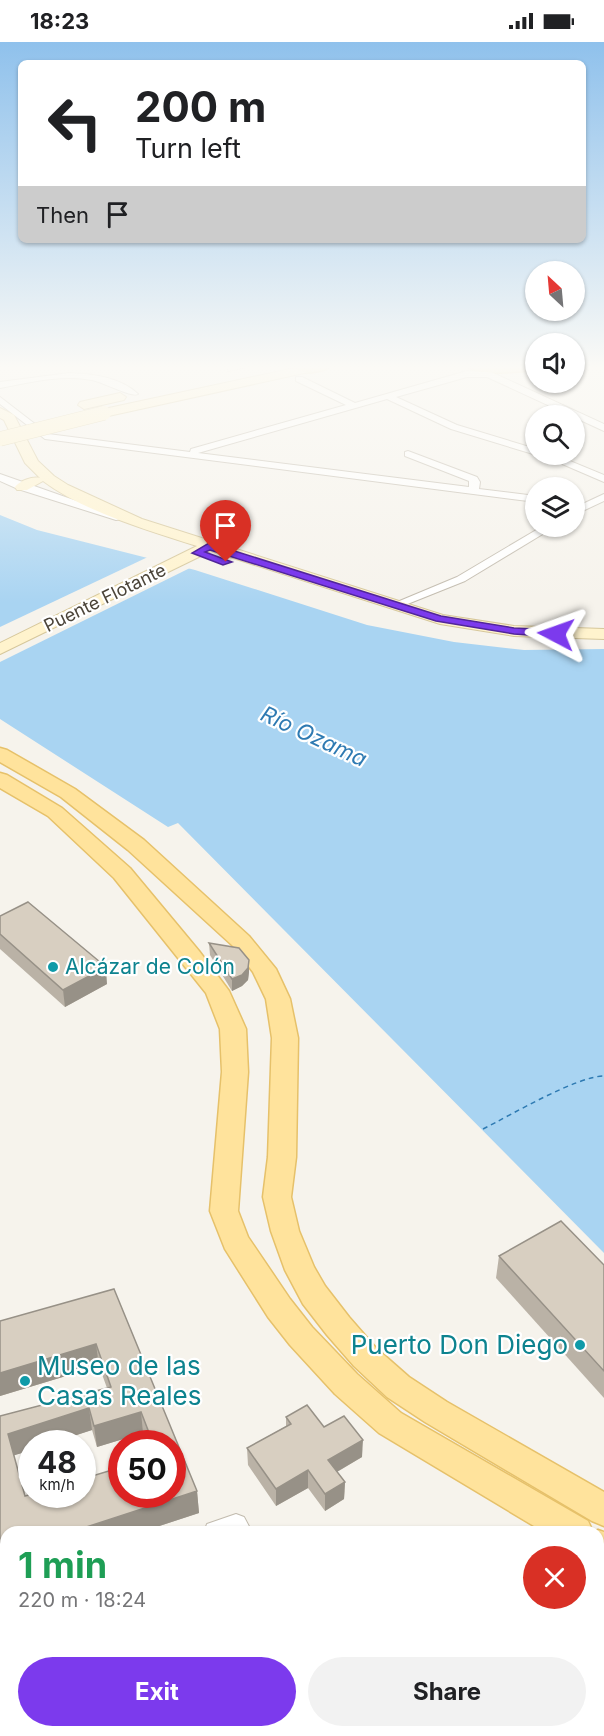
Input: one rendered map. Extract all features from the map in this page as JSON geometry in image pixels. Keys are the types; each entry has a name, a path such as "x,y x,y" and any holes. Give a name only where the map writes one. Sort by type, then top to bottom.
{"main road":[{"path":"9,445 29,484 97,520 440,619 479,626 556,634 604,634"},
{"path":"23,445 32,463 49,479 63,488 137,522 203,549 430,628 556,645 604,644"},
{"name":"Puente Flotante","path":"0,649 203,549"},
{"path":"0,754 68,794 136,845 240,941 264,969 278,999 285,1038 282,1156 277,1197 285,1232 300,1270 314,1295 338,1326 365,1357 398,1387 436,1412 604,1510"},
{"path":"0,779 55,812 122,873 192,956 217,991 233,1029 235,1072 224,1211 235,1241 286,1317 346,1384 390,1423 566,1526"}],"street":[{"path":"121,445 525,498"},
{"path":"188,453 217,445"},
{"path":"408,454 473,479 474,492"},
{"path":"570,465 604,479"},
{"path":"0,477 29,484"},
{"path":"0,487 97,520"},
{"path":"585,506 604,497"},
{"path":"64,501 137,522"},
{"path":"396,605 461,579 532,537"}],"water":[{"name":"Río Ozama","path":"0,515 37,530 195,570 367,625 454,642 524,650 604,649 604,1253 178,823 168,827 0,719"}],"pier":[{"path":"150,556 194,566 0,662 0,627"}],"building":[{"name":"Alcázar de Colón","path":"28,902 106,967 63,990 0,934 0,916"},
{"path":"209,943 239,948 249,960 248,968 242,975 232,979"},
{"name":"Puerto Don Diego","path":"561,1221 604,1265 604,1371 499,1256"},
{"path":"114,1289 172,1430 148,1430 141,1412 94,1426 89,1408 8,1434 18,1470 18,1508 96,1508 96,1475 108,1471 108,1508 145,1508 89,1526 0,1526 0,1416 111,1387 96,1344 0,1373 0,1321"},
{"path":"307,1405 324,1427 344,1416 363,1440 328,1460 345,1482 325,1494 308,1470 276,1489 247,1448 291,1424 286,1417"},
{"path":"186,1464 197,1491 186,1495"}],"ferry route":[{"path":"483,1129 561,1089 604,1076"}],"place":[{"name":"Alcázar de Colón","path":"53,967"},
{"name":"Puerto Don Diego","path":"580,1345"},
{"name":"Museo de las Casas Reales","path":"25,1381"}],"route":[{"path":"226,562 197,553 209,546 440,619 514,631 556,634"}]}
